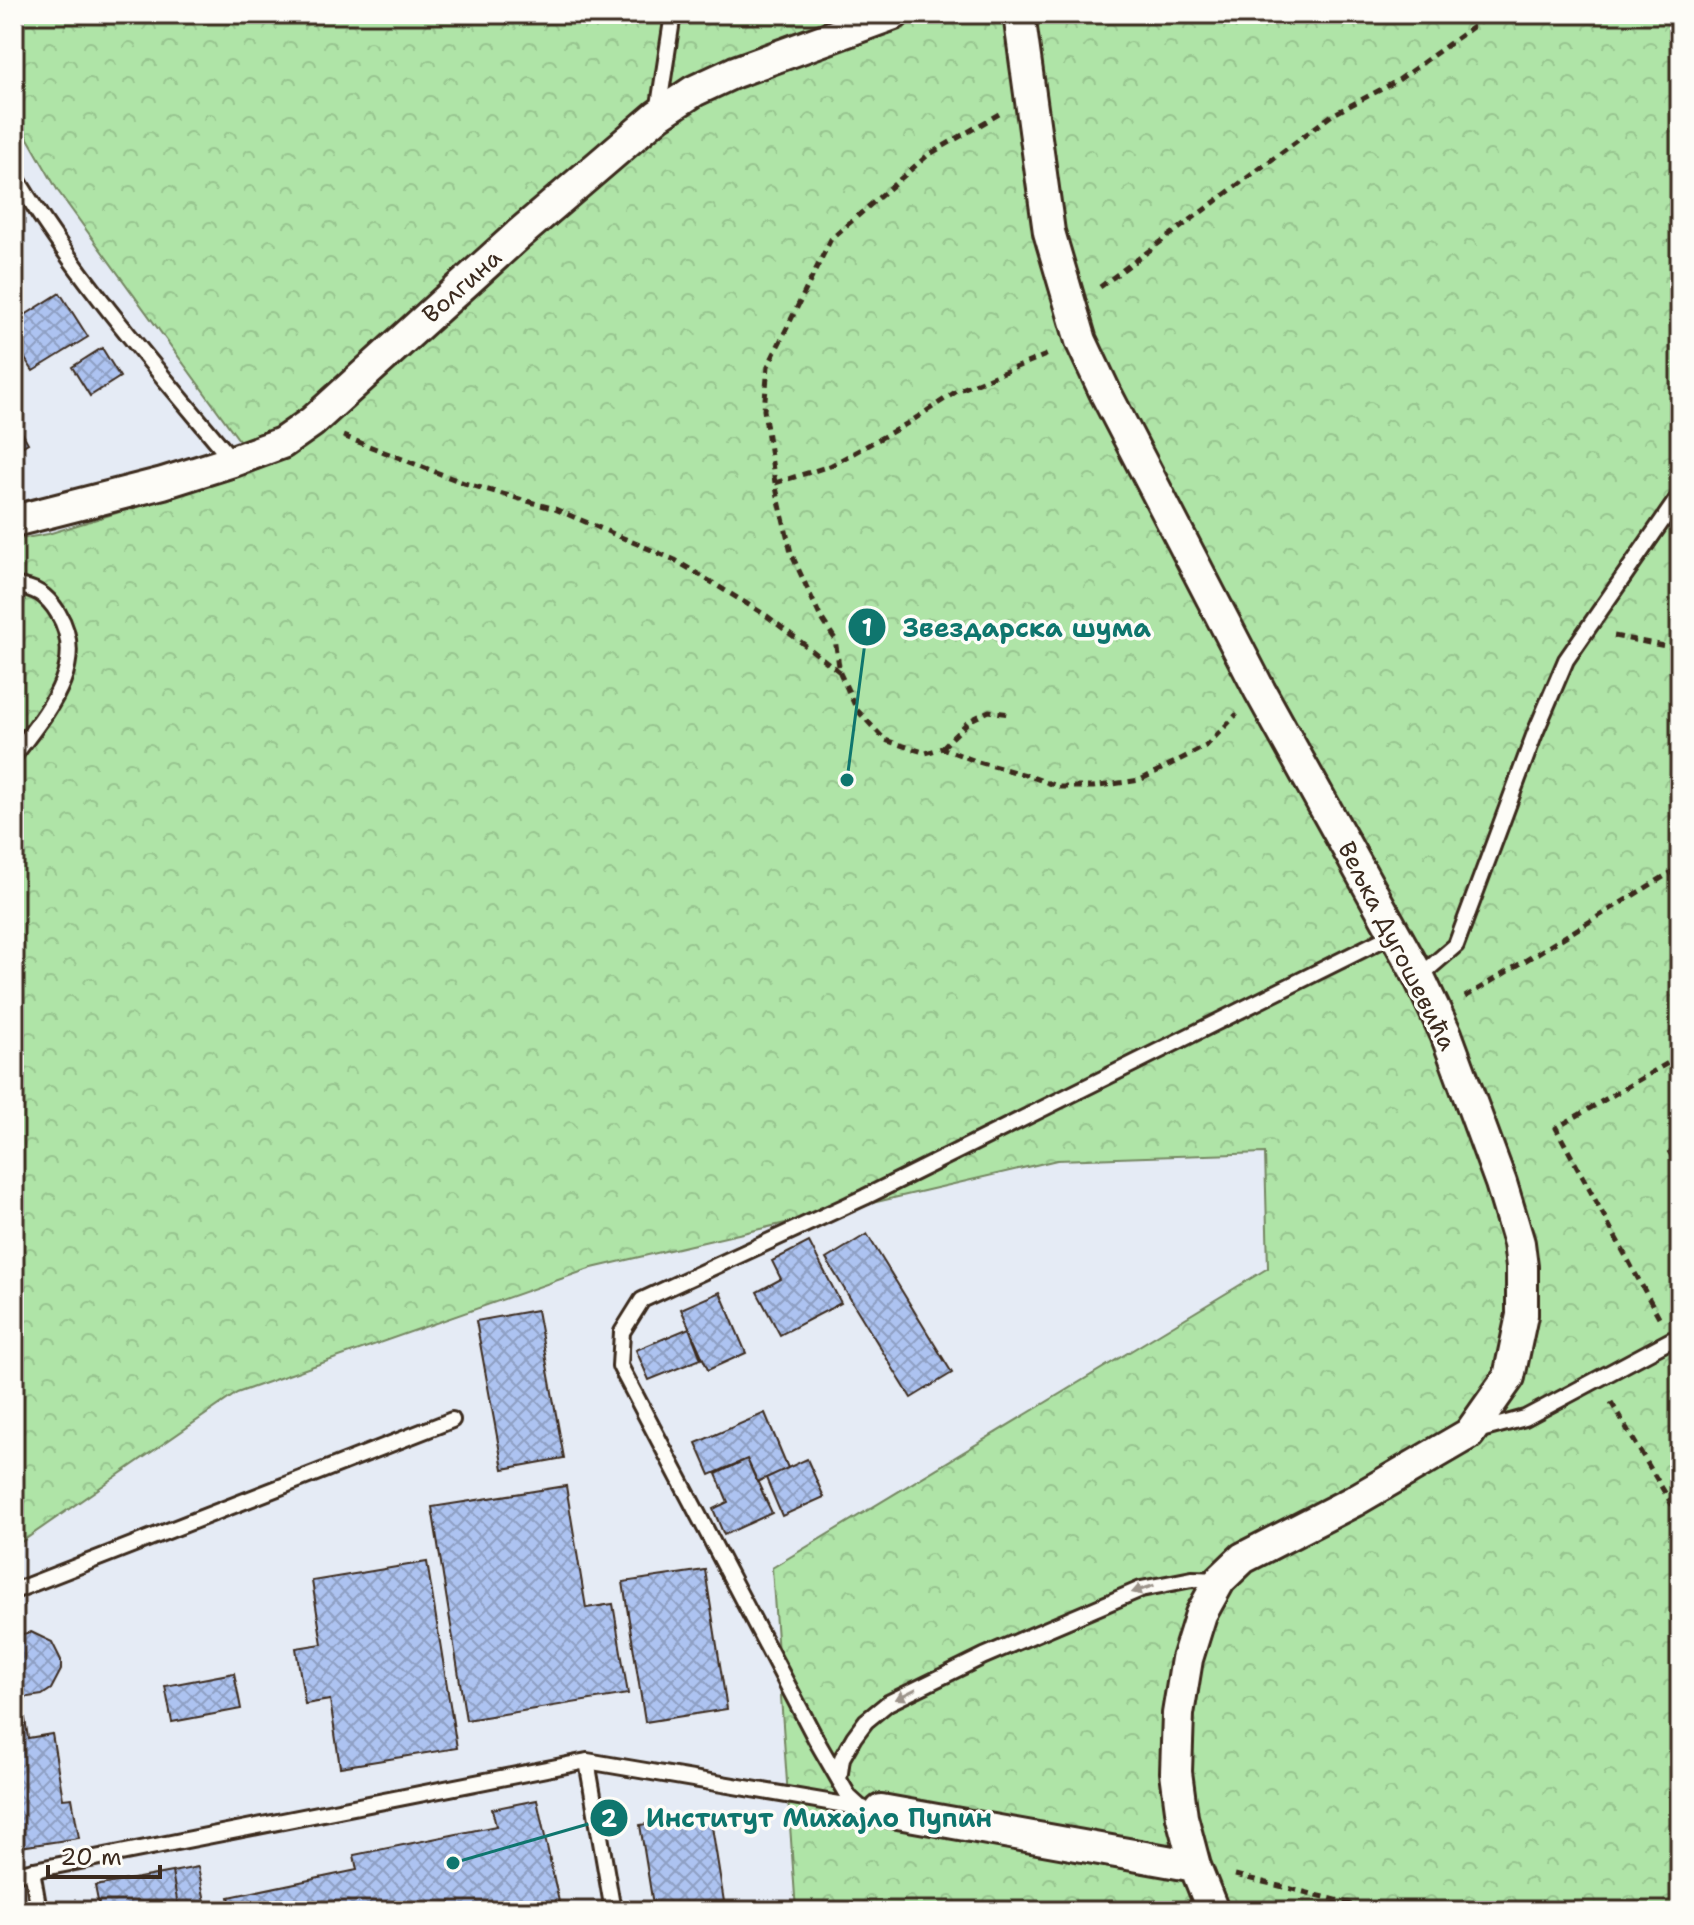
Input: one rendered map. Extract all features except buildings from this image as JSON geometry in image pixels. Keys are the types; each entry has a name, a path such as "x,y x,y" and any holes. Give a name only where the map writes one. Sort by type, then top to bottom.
{"street":[{"name":"Волгина","path":"14,521 163,483 282,443 312,422 518,235 658,115 694,91 735,72 894,14"},
{"name":"Вељка Дугошевића","path":"1019,14 1049,232 1081,341 1260,691 1419,977 1446,1034 1501,1183 1519,1243 1524,1292 1509,1377 1469,1434 1354,1501 1243,1558 1220,1580 1201,1614 1187,1659 1178,1714 1176,1772 1182,1817 1195,1866 1213,1911"},
{"path":"871,1809 1195,1866"}],"lane":[{"path":"658,115 673,14"},
{"path":"14,174 112,317 233,461"},
{"path":"1419,977 1456,945 1535,733 1566,660 1680,495"},
{"path":"14,586 30,587 49,599 70,641 67,670 56,699 14,756"},
{"path":"871,1809 849,1797 839,1780 620,1366 622,1332 642,1300 879,1190 1394,934"},
{"path":"1469,1434 1525,1418 1671,1340"},
{"path":"14,1591 452,1420"},
{"path":"839,1780 842,1758 854,1737 866,1721 888,1703 984,1656 1141,1589 1192,1579 1220,1580"},
{"path":"14,1874 587,1761 871,1809"},
{"path":"587,1761 613,1911"},
{"path":"32,1870 39,1911"}],"path":[{"path":"1071,309 1332,115 1397,81 1491,14"},
{"path":"1009,714 989,711 969,721 942,748 926,753 885,740 857,710 840,673 835,639 820,616 791,553 775,483 764,410 768,366 831,239 928,155 1030,95"},
{"path":"775,483 830,466 910,422 957,391 1081,341"},
{"path":"312,422 382,453 464,483 555,509 675,560 767,616 840,673"},
{"path":"1586,630 1680,649"},
{"path":"942,748 1060,787 1093,787 1140,780 1206,746 1260,691"},
{"path":"1436,1014 1680,867"},
{"path":"1680,944 1674,947 1680,959"},
{"path":"1671,1340 1556,1128 1680,1056"},
{"path":"1597,1380 1674,1508 1677,1911"},
{"path":"1195,1866 1381,1911"}],"green space":[{"path":"14,14 1680,14 1680,1911 796,1911 772,1568 1268,1268 1265,1153 1057,1160 592,1268 237,1393 14,1547 14,540 48,534 260,469 58,191 14,114"}],"place":[{"name":"Звездарска шума","path":"847,780"},
{"name":"Институт Михајло Пупин","path":"453,1863"}]}
